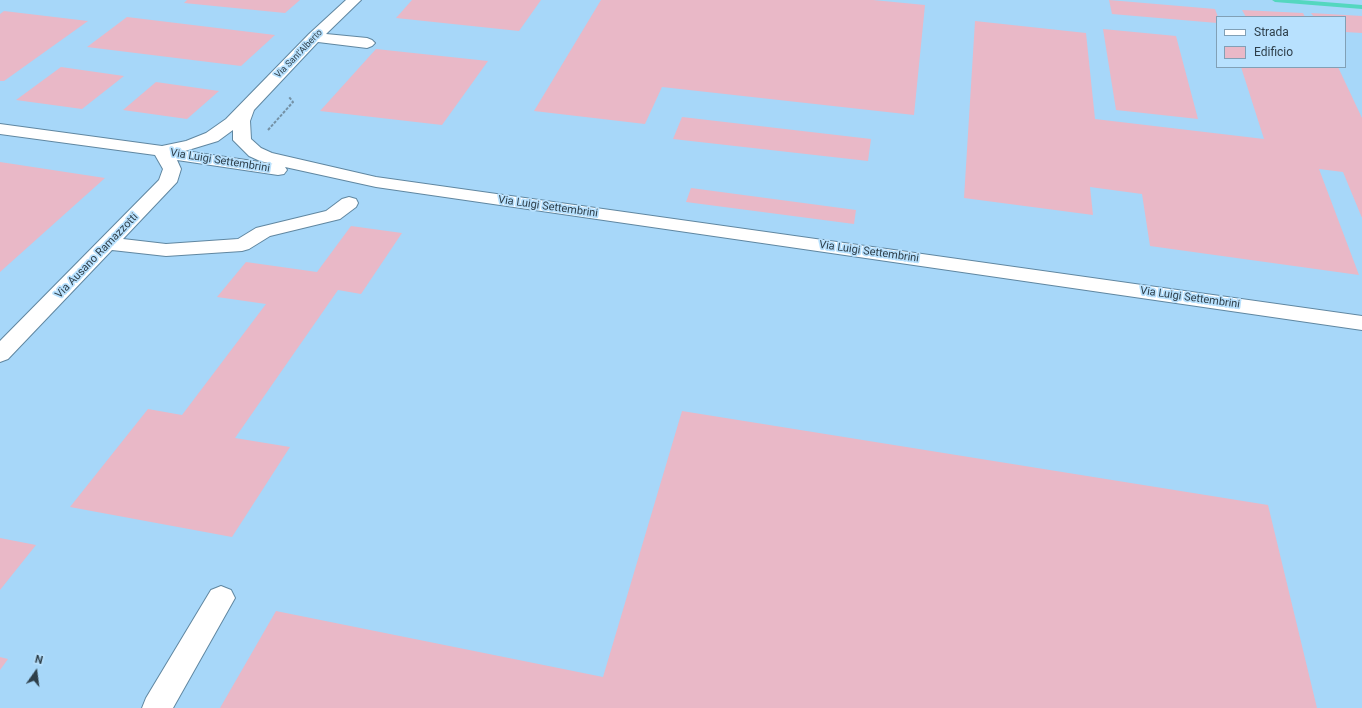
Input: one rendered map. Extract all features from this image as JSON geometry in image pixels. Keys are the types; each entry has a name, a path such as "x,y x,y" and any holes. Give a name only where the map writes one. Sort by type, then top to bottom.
{"street":[{"name":"Via Sant'Alberto","path":"246,110 314,37 354,0"},
{"path":"314,37 368,43"},
{"name":"Via Luigi Settembrini","path":"161,151 181,148 212,137 232,123 246,110"},
{"name":"Via Luigi Settembrini","path":"246,110 242,121 242,140 255,152 266,157 376,182"},
{"name":"Via Luigi Settembrini","path":"0,129 161,151 186,157 333,179 376,182 1362,323"},
{"name":"Via Ausano Ramazzotti","path":"0,354 168,182 172,169 161,151"},
{"path":"109,244 166,250 242,244 263,232 333,215 349,203"},
{"path":"157,708 222,598"}],"shaded area":[{"path":"0,0 1362,0 1362,708 0,708"}],"building":[{"path":"187,0 300,0 285,13 184,3"},
{"path":"412,0 541,0 519,31 396,18"},
{"path":"601,0 873,0 925,5 914,115 662,87 645,124 534,111"},
{"path":"1109,0 1215,9 1218,16 1216,16 1216,23 1112,14"},
{"path":"1242,10 1303,13 1304,16 1245,16"},
{"path":"4,11 88,21 4,81 0,81 0,14"},
{"path":"1311,13 1362,16 1362,33 1346,32 1346,16 1313,16"},
{"path":"127,17 275,35 241,66 87,47"},
{"path":"975,21 1086,33 1095,119 1264,139 1241,68 1338,68 1362,118 1362,218 1343,172 1319,169 1359,275 1150,246 1142,194 1090,187 1093,215 964,198"},
{"path":"1103,29 1176,36 1198,119 1116,110"},
{"path":"376,49 488,61 442,125 320,111"},
{"path":"61,67 124,76 82,109 16,100"},
{"path":"156,82 219,91 187,119 123,110"},
{"path":"682,117 871,139 868,161 673,139"},
{"path":"0,162 105,178 0,272"},
{"path":"691,188 856,210 854,224 686,202"},
{"path":"351,226 402,233 361,294 338,290 235,438 290,447 232,537 70,507 148,409 182,415 266,304 217,297 246,262 317,272"},
{"path":"682,411 1268,505 1317,708 220,708 276,611 603,677"},
{"path":"0,538 36,545 0,590"},
{"path":"0,657 8,659 0,670"}],"waterway":[{"path":"1275,0 1362,7"}]}
